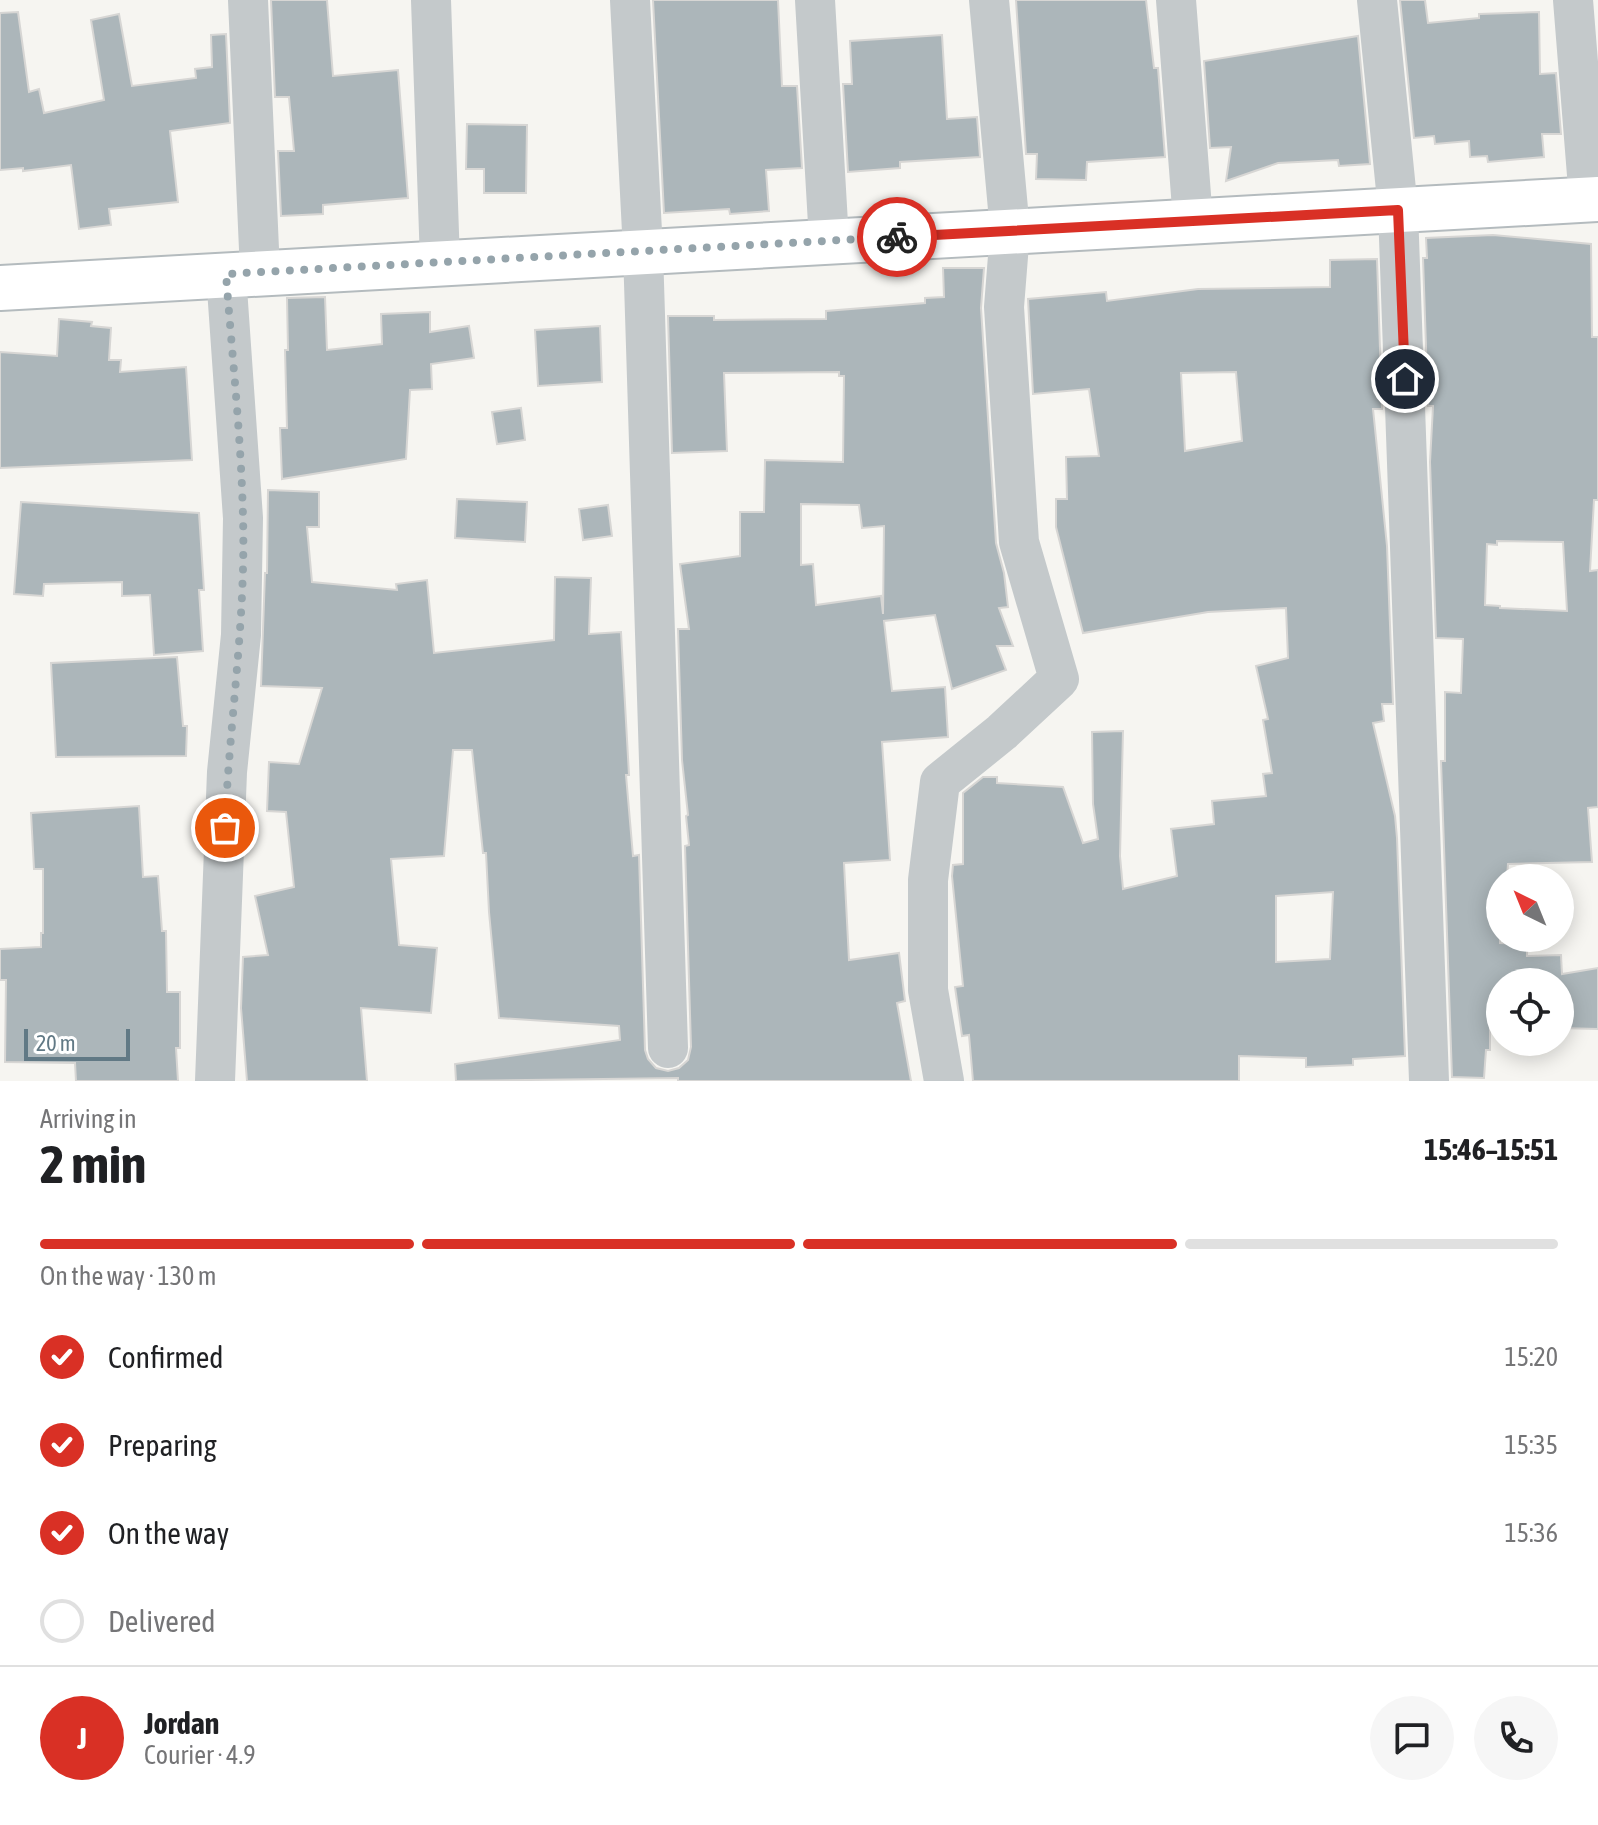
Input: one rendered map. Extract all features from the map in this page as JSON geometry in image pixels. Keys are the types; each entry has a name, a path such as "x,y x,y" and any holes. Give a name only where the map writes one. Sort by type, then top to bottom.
{"main road":[{"path":"0,288 1593,199"}],"street":[{"path":"215,1081 227,772 241,635 248,0"},
{"path":"431,0 440,262"},
{"path":"630,0 643,251 668,1048"},
{"path":"815,0 829,241"},
{"path":"944,1081 928,990 928,880 940,782 1002,732 1059,679 1019,542 1004,307 1010,231 989,0"},
{"path":"1176,0 1193,221"},
{"path":"1377,0 1398,210 1429,1081"},
{"path":"1573,0 1593,199"}],"building":[{"path":"271,0 327,0 333,76 398,70 408,198 323,205 323,214 281,216 278,151 294,151 289,97 275,97"},
{"path":"653,0 778,0 782,86 797,86 802,168 766,170 769,211 730,214 729,209 664,213"},
{"path":"1016,0 1146,0 1154,68 1158,68 1165,157 1087,162 1086,180 1036,179 1037,154 1026,154"},
{"path":"1400,0 1425,0 1428,23 1479,18 1479,14 1539,12 1540,74 1556,73 1561,134 1542,134 1544,157 1488,162 1487,156 1470,157 1469,141 1435,144 1434,136 1414,138"},
{"path":"18,12 29,92 39,89 44,113 104,100 91,20 119,14 132,86 196,78 195,69 212,67 211,35 226,34 230,123 170,131 178,202 109,209 111,225 79,229 71,165 23,171 23,168 0,170 0,13"},
{"path":"942,35 947,119 977,117 980,157 900,162 900,168 848,172 843,84 852,84 850,41"},
{"path":"1358,36 1370,164 1339,166 1338,160 1278,163 1226,181 1231,147 1210,148 1204,61"},
{"path":"467,124 527,125 526,193 484,193 484,169 466,169"},
{"path":"1493,235 1591,244 1592,337 1598,337 1598,500 1594,500 1590,571 1598,570 1598,807 1588,808 1592,862 1486,864 1486,952 1561,955 1562,968 1486,968 1484,1078 1452,1077 1441,761 1445,761 1445,692 1461,693 1463,639 1436,638 1430,462 1433,406 1428,406 1423,258 1427,258 1426,238","holes":["1497,541 1563,542 1567,611 1485,605 1487,544 1497,545"]},
{"path":"1377,259 1382,409 1373,409 1387,546 1393,704 1382,704 1384,721 1373,723 1395,816 1405,1056 1353,1059 1353,1065 1306,1067 1306,1058 1239,1056 1239,1081 973,1081 969,1035 962,1036 955,987 963,986 952,876 953,865 963,864 963,793 983,777 997,777 997,783 1063,787 1083,843 1098,839 1093,804 1092,732 1123,731 1120,856 1123,889 1177,876 1171,829 1214,824 1212,801 1266,796 1263,774 1272,773 1263,720 1268,719 1256,666 1288,658 1286,608 1208,612 1083,633 1056,527 1056,499 1067,499 1066,457 1099,456 1089,389 1033,394 1028,299 1106,292 1107,301 1198,289 1330,287 1330,260","holes":["1236,372 1242,441 1185,451 1181,373","1333,892 1330,959 1276,962 1276,896"]},
{"path":"943,268 984,268 981,308 996,543 1008,607 999,608 1013,646 997,646 1006,670 952,689 935,615 884,621 892,691 945,687 948,737 882,742 890,860 844,863 849,960 899,953 905,1001 897,1003 911,1081 678,1081 678,1078 456,1081 455,1064 620,1040 619,1026 499,1018 486,853 483,853 472,750 453,750 444,856 391,859 399,945 437,948 431,1013 361,1008 367,1081 247,1081 241,1008 243,957 268,955 255,896 294,887 286,812 267,811 269,762 299,764 322,688 261,686 268,490 319,492 319,527 307,527 312,582 397,590 396,584 427,580 434,653 554,640 555,577 591,578 589,634 621,632 629,775 626,775 633,856 639,855 645,1050 656,1068 668,1071 679,1068 688,1060 691,1047 685,846 689,845 682,760 678,629 689,629 680,564 740,556 740,512 764,512 765,460 843,462 844,376 839,376 839,372 724,373 727,451 672,453 668,316 714,316 714,320 826,319 826,311 925,303 925,298 944,297","holes":["801,504 859,505 862,528 884,526 883,614 881,596 816,605 813,564 801,565"]},
{"path":"325,297 327,350 382,344 381,314 430,312 430,332 469,326 474,358 431,364 432,389 410,390 406,459 282,479 280,428 287,428 287,298"},
{"path":"59,319 92,322 91,326 111,328 109,360 121,360 120,372 186,367 192,460 0,468 0,352 57,356"},
{"path":"600,326 602,382 538,386 535,330"},
{"path":"521,408 525,440 497,444 492,412"},
{"path":"457,499 527,502 525,542 455,538"},
{"path":"21,502 199,513 204,590 199,590 203,651 154,655 150,595 122,596 122,582 44,584 43,596 14,594"},
{"path":"608,505 612,536 583,540 579,509"},
{"path":"177,657 183,726 187,726 186,756 56,757 51,663"},
{"path":"139,806 143,877 158,876 162,931 166,931 167,992 180,992 180,1048 176,1048 178,1081 76,1081 75,1063 5,1062 6,980 0,980 0,949 41,947 43,933 43,869 34,869 31,813"},
{"path":"1598,968 1598,1029 1574,1028 1574,972"}],"way so far":[{"path":"225,828 227,772 241,635 243,518 226,274 897,237"}],"route":[{"path":"897,237 1398,210 1405,379"}]}
